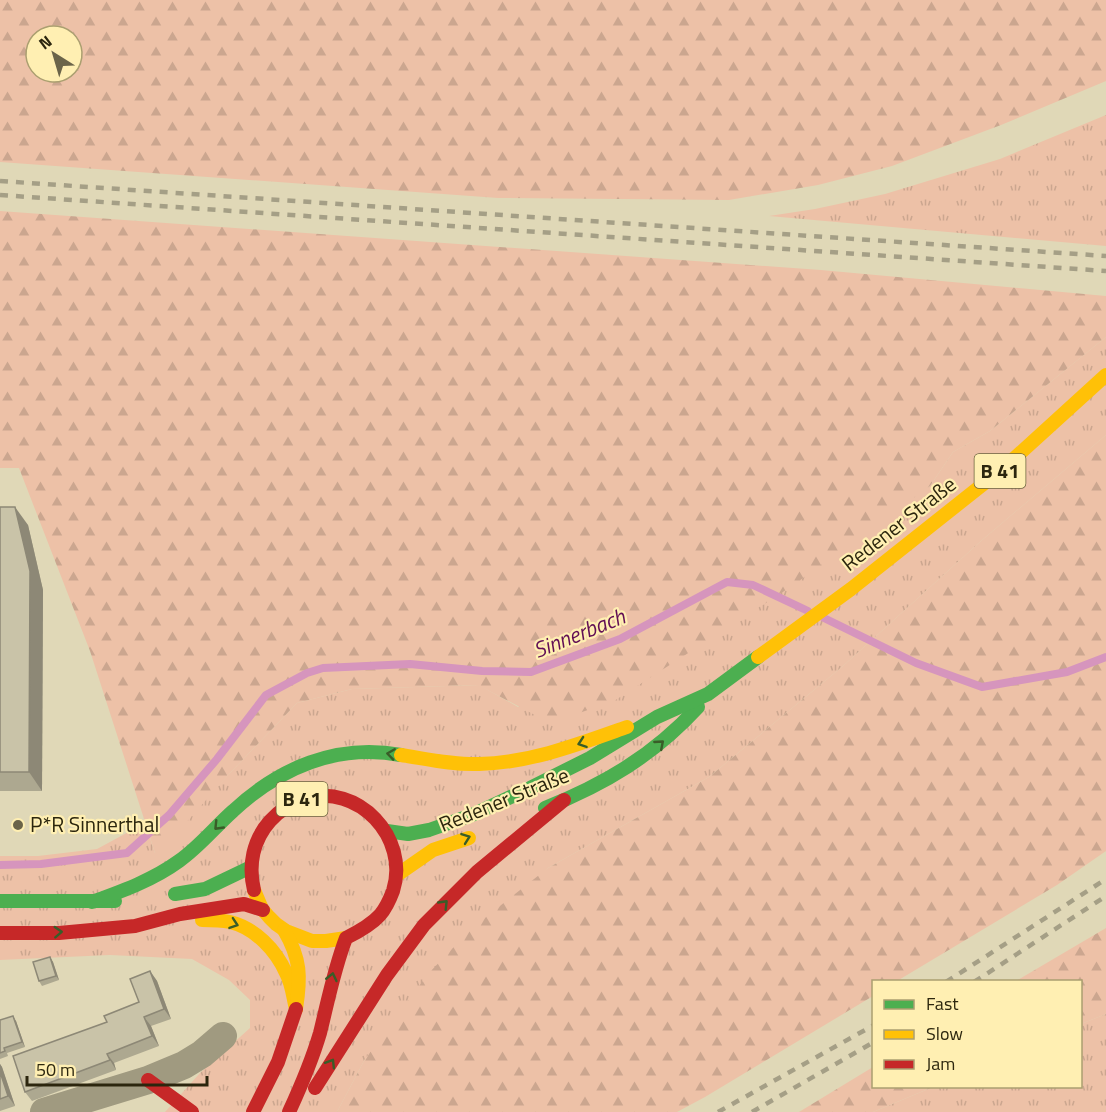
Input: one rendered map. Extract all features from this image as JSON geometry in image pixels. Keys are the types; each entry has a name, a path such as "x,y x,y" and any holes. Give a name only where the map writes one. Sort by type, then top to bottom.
{"main road":[{"name":"Redener Straße","path":"387,831 408,834 429,830 472,815 590,758 657,717 708,694 851,589 1006,466 1106,375"},
{"name":"Redener Straße","path":"524,816 564,800 606,779 648,754 676,730 708,694"},
{"path":"92,902 130,888 178,862 192,852 224,819 260,788 276,776 310,762 340,755 380,752 481,764 524,760 657,717"},
{"name":"B 41","path":"252,1111 279,1061 296,1009 300,985 299,958 293,944 284,930 263,910 256,896 250,867 255,844 266,823 284,808 305,798 328,796 351,801 371,813 387,831 397,860 397,875 392,896 381,914 365,929 346,938 315,941 284,930"},
{"name":"B 41","path":"299,1112 382,982 424,925 477,872 564,800"},
{"name":"Redener Straße","path":"397,875 433,850 483,832"},
{"path":"163,896 205,889 250,867"},
{"path":"0,901 132,900"},
{"path":"135,926 180,914 225,906 244,904 263,910"},
{"path":"0,933 59,933 214,920 231,922 257,935 269,946 286,972 296,1009"},
{"path":"289,1112 308,1071 323,1021 337,958 346,938"},
{"path":"148,1080 192,1112"}],"street":[{"path":"44,1112 81,1106 184,1065 202,1054 223,1036"}],"green space":[{"path":"0,0 1106,0 1106,81 1001,125 892,166 818,185 729,200 498,198 0,162"},
{"path":"1106,115 1106,246 769,216 885,194 1000,159"},
{"path":"0,211 821,270 1106,296 1106,337 990,431 953,452 930,486 792,586 614,701 550,723 478,685 352,689 297,703 230,773 160,852 155,853 90,651 19,468 0,468"},
{"path":"1106,337 1106,435 981,541 843,666 709,777 548,868 365,1059 337,1112 165,1112 200,1073 250,1028 250,1000 229,980 192,959 110,955 0,960 0,856 38,856 97,849 145,823 155,853 297,703 352,689 479,685 518,707 930,486 953,452 990,431"},
{"path":"1106,435 1106,851 1057,885 899,980 872,980 872,997 677,1112 337,1112 365,1059 428,974 472,928 548,868 709,777 843,666 981,541"},
{"path":"1106,928 1106,1014 1082,1024 1082,980 1018,980"},
{"path":"1106,1014 1106,1112 873,1112 931,1088 1082,1088 1082,1024"},
{"path":"872,1068 872,1088 931,1088 873,1112 799,1112"}],"building":[{"path":"0,507 15,507 30,571 29,772 0,772"},
{"path":"50,957 56,976 39,981 33,962"},
{"path":"150,971 164,1009 144,1017 152,1036 107,1054 110,1060 25,1092 13,1056 107,1022 104,1016 139,1002 130,979"},
{"path":"13,1016 22,1042 4,1048 5,1051 0,1053 0,1020"},
{"path":"0,1072 8,1096 0,1099"}],"waterway":[{"name":"Sinnerbach","path":"0,865 41,864 127,853 169,815 217,759 266,695 307,673 323,668 410,664 482,671 531,672 620,639 727,582 753,585 808,611"},
{"name":"Sinnerbach","path":"824,618 916,663 982,687 1067,672 1106,657"}],"railway":[{"path":"0,181 1106,256"},
{"path":"0,195 1106,271"},
{"path":"949,980 1106,879"},
{"path":"977,980 1106,896"},
{"path":"718,1112 872,1026"},
{"path":"752,1112 872,1043"}],"traffic: fast":[{"path":"387,831 408,834 429,830 472,815 530,788 590,758 657,717 708,694 758,657"},
{"path":"545,808 588,789 628,766 664,740 698,707"},
{"path":"92,902 137,885 169,868 193,850 251,796 289,771 332,756 377,752 401,755"},
{"path":"175,894 205,889 251,867"},
{"path":"0,901 115,901"}],"traffic: slow":[{"path":"758,657 851,589 1006,466 1106,375"},
{"path":"401,755 460,764 498,763 554,751 627,727"},
{"path":"397,875 433,850 469,838"},
{"path":"254,890 262,909 286,931 312,941 346,938"},
{"path":"202,920 223,921 239,925 264,941 282,964 291,986 296,1009"},
{"path":"284,930 297,959 299,987 296,1009"}],"traffic: jam":[{"path":"254,890 252,862 259,836 277,814 304,799 324,796 343,799 360,807 375,819 387,834 394,852 396,871 392,894 376,919 346,938 317,1043 289,1112"},
{"path":"315,1088 387,975 424,925 477,872 564,800"},
{"path":"0,933 59,933 135,926 180,914 244,904 263,910"},
{"path":"253,1112 278,1062 296,1009"},
{"path":"148,1080 192,1112"}],"place":[{"name":"P*R Sinnerthal","path":"18,825"}]}
